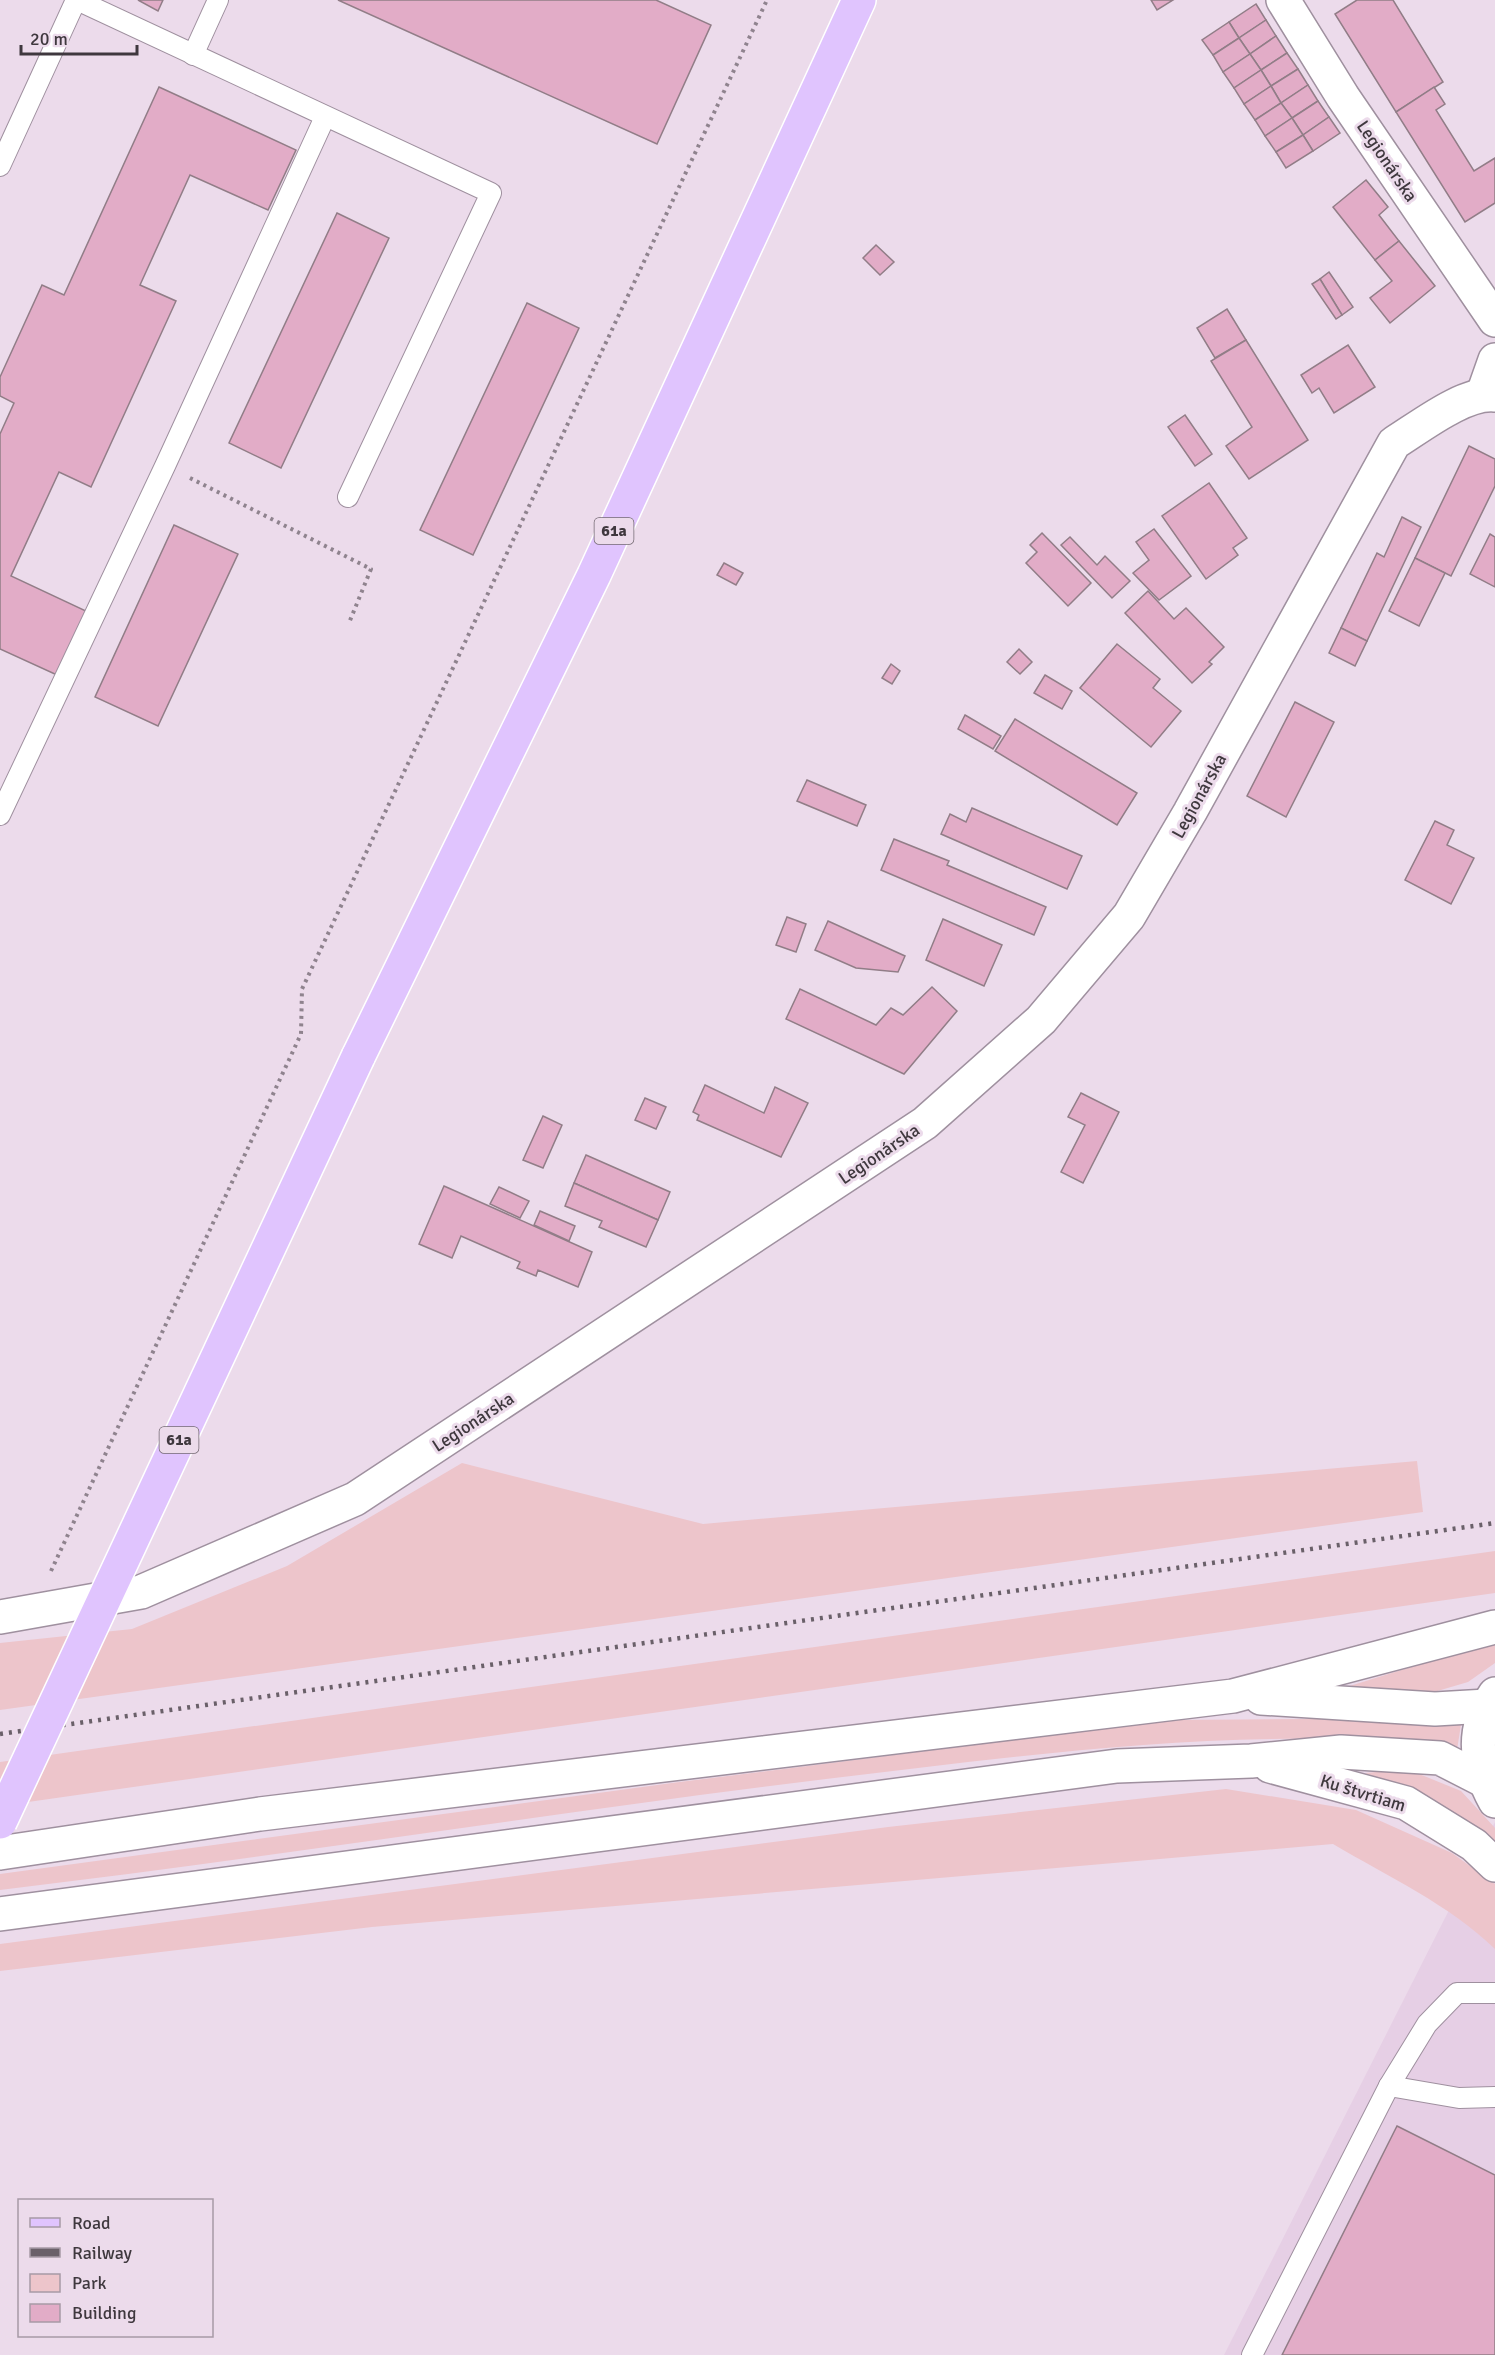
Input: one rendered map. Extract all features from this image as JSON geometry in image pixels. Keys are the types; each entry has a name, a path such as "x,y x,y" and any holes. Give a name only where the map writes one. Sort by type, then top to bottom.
{"main road":[{"name":"61a","path":"0,1822 358,1057 594,575 859,0"},
{"name":"Legionárska","path":"1283,0 1343,97 1495,320"},
{"path":"1489,394 1495,360"},
{"name":"Legionárska","path":"16,1615 141,1592 356,1499 926,1123 1041,1020 1130,916 1190,813 1394,443 1452,407 1489,394"},
{"path":"0,1853 260,1814 1233,1696 1495,1627"},
{"path":"1233,1696 1435,1709 1491,1700"},
{"path":"1489,1790 1477,1755 1479,1730 1491,1700"},
{"path":"0,1914 1117,1767 1251,1761 1341,1752 1440,1758 1489,1790"},
{"name":"Ku štvrtiam","path":"1251,1761 1406,1803 1474,1845 1495,1865"}],"lane":[{"path":"0,166 76,0 491,193 348,497"},
{"path":"193,55 218,0"},
{"path":"0,814 165,466 325,117"},
{"path":"1252,2355 1389,2086 1427,2024 1457,1993 1495,1993"},
{"path":"1389,2086 1460,2098 1495,2097"}],"path":[{"path":"16,1615 301,1034 302,989 767,0"},
{"path":"165,466 371,569 349,623"}],"shaded area":[{"path":"1495,1822 1495,2355 1224,2355 1448,1912"}],"green space":[{"path":"1417,1461 1423,1512 0,1710 0,1643 132,1629 287,1566 462,1463 703,1524"},
{"path":"1495,1551 1495,1593 0,1806 0,1762"},
{"path":"1495,1645 1495,1663 1468,1682 1434,1692 1340,1689 1437,1659"},
{"path":"1462,1718 1457,1750 1364,1740 1269,1739 1079,1750 723,1792 207,1864 0,1890 0,1874 672,1783 1171,1720"},
{"path":"1407,1769 1461,1791 1495,1828 1495,1845 1430,1799 1365,1773"},
{"path":"1226,1789 1356,1810 1452,1853 1495,1884 1495,1949 1438,1905 1333,1844 372,1927 0,1971 0,1944 888,1827"}],"building":[{"path":"138,0 163,0 158,11"},
{"path":"338,0 656,0 711,25 657,144"},
{"path":"1151,0 1173,0 1157,10"},
{"path":"1357,0 1393,0 1443,82 1396,112 1335,14"},
{"path":"1256,4 1266,20 1239,38 1229,22"},
{"path":"1266,20 1276,36 1250,54 1239,38"},
{"path":"1229,22 1239,38 1213,55 1202,40"},
{"path":"1276,36 1287,53 1261,70 1250,54"},
{"path":"1239,38 1250,54 1223,72 1213,55"},
{"path":"1287,53 1298,69 1271,86 1261,70"},
{"path":"1250,54 1261,70 1234,88 1223,72"},
{"path":"1298,69 1308,85 1281,103 1271,86"},
{"path":"1261,70 1271,86 1244,104 1234,88"},
{"path":"1308,85 1318,101 1292,118 1281,103"},
{"path":"1271,86 1281,103 1255,120 1244,104"},
{"path":"159,87 296,150 268,210 190,175 140,285 176,301 91,487 59,472 11,576 86,611 57,675 0,649 0,434 14,403 0,396 0,377 42,285 64,295"},
{"path":"1434,87 1445,104 1436,110 1474,171 1495,158 1495,203 1465,222 1396,112"},
{"path":"1318,101 1329,117 1303,135 1292,118"},
{"path":"1281,103 1292,118 1265,136 1255,120"},
{"path":"1329,117 1340,133 1313,151 1303,135"},
{"path":"1292,118 1303,135 1276,152 1265,136"},
{"path":"1303,135 1313,151 1286,168 1276,152"},
{"path":"1366,180 1388,207 1379,215 1399,241 1375,260 1333,207"},
{"path":"337,213 389,238 281,468 229,443"},
{"path":"1399,241 1435,286 1390,323 1370,298 1392,281 1375,260"},
{"path":"876,245 894,262 880,275 863,258"},
{"path":"1329,272 1353,307 1342,315 1320,279"},
{"path":"1320,279 1342,315 1336,319 1312,284"},
{"path":"527,303 579,328 473,555 420,530"},
{"path":"1227,309 1246,340 1215,358 1197,328"},
{"path":"1246,340 1308,440 1249,479 1226,446 1252,427 1211,361"},
{"path":"1348,345 1375,387 1334,413 1319,388 1312,393 1301,375"},
{"path":"1185,415 1212,454 1195,466 1168,427"},
{"path":"1469,446 1495,459 1495,486 1451,576 1415,558"},
{"path":"1209,483 1247,538 1233,548 1238,555 1206,579 1162,516"},
{"path":"1402,517 1421,527 1367,641 1341,628 1377,553 1384,557"},
{"path":"174,525 238,554 158,726 95,697"},
{"path":"1154,529 1191,576 1159,600 1133,573 1149,560 1136,542"},
{"path":"1042,533 1091,583 1068,606 1026,563 1037,552 1030,545"},
{"path":"1490,534 1495,537 1495,587 1470,574"},
{"path":"1070,537 1097,565 1105,556 1130,581 1112,598 1061,545"},
{"path":"1415,558 1445,573 1419,626 1389,611"},
{"path":"724,563 743,573 736,585 717,575"},
{"path":"1148,591 1174,619 1186,608 1224,647 1209,662 1212,664 1192,683 1125,613"},
{"path":"1341,628 1367,641 1355,666 1329,653"},
{"path":"1117,644 1160,679 1153,688 1181,711 1151,747 1080,688"},
{"path":"1019,649 1032,662 1020,674 1007,662"},
{"path":"891,664 900,671 892,684 882,678"},
{"path":"1045,675 1072,691 1062,709 1034,693"},
{"path":"1295,702 1334,722 1286,817 1247,796"},
{"path":"965,715 1001,736 993,749 958,729"},
{"path":"1015,719 1137,793 1117,825 995,751"},
{"path":"807,780 866,805 857,826 797,801"},
{"path":"972,808 1082,856 1067,889 941,834 950,814 966,822"},
{"path":"1435,821 1454,830 1447,845 1474,858 1451,904 1405,880"},
{"path":"894,839 949,861 947,865 1046,907 1034,935 881,870"},
{"path":"787,917 806,924 796,952 776,945"},
{"path":"943,919 1002,945 984,986 926,960"},
{"path":"828,921 905,956 898,972 856,968 815,950"},
{"path":"932,987 957,1011 904,1074 786,1019 800,989 876,1025 891,1008 903,1015"},
{"path":"705,1085 764,1113 775,1087 808,1103 781,1157 697,1120 699,1115 693,1112"},
{"path":"1081,1093 1119,1112 1083,1183 1061,1172 1085,1125 1068,1117"},
{"path":"645,1098 666,1107 656,1129 635,1120"},
{"path":"543,1116 562,1125 543,1168 523,1160"},
{"path":"586,1155 670,1192 658,1220 574,1183"},
{"path":"574,1183 658,1220 646,1247 599,1227 602,1221 565,1206"},
{"path":"444,1186 592,1252 578,1287 538,1270 536,1276 517,1268 520,1262 461,1236 452,1258 419,1244"},
{"path":"499,1187 529,1201 520,1218 490,1204"},
{"path":"540,1211 575,1226 569,1241 534,1225"},
{"path":"1397,2126 1495,2175 1495,2355 1282,2355"}],"railway":[{"path":"0,1734 1495,1523"}]}
